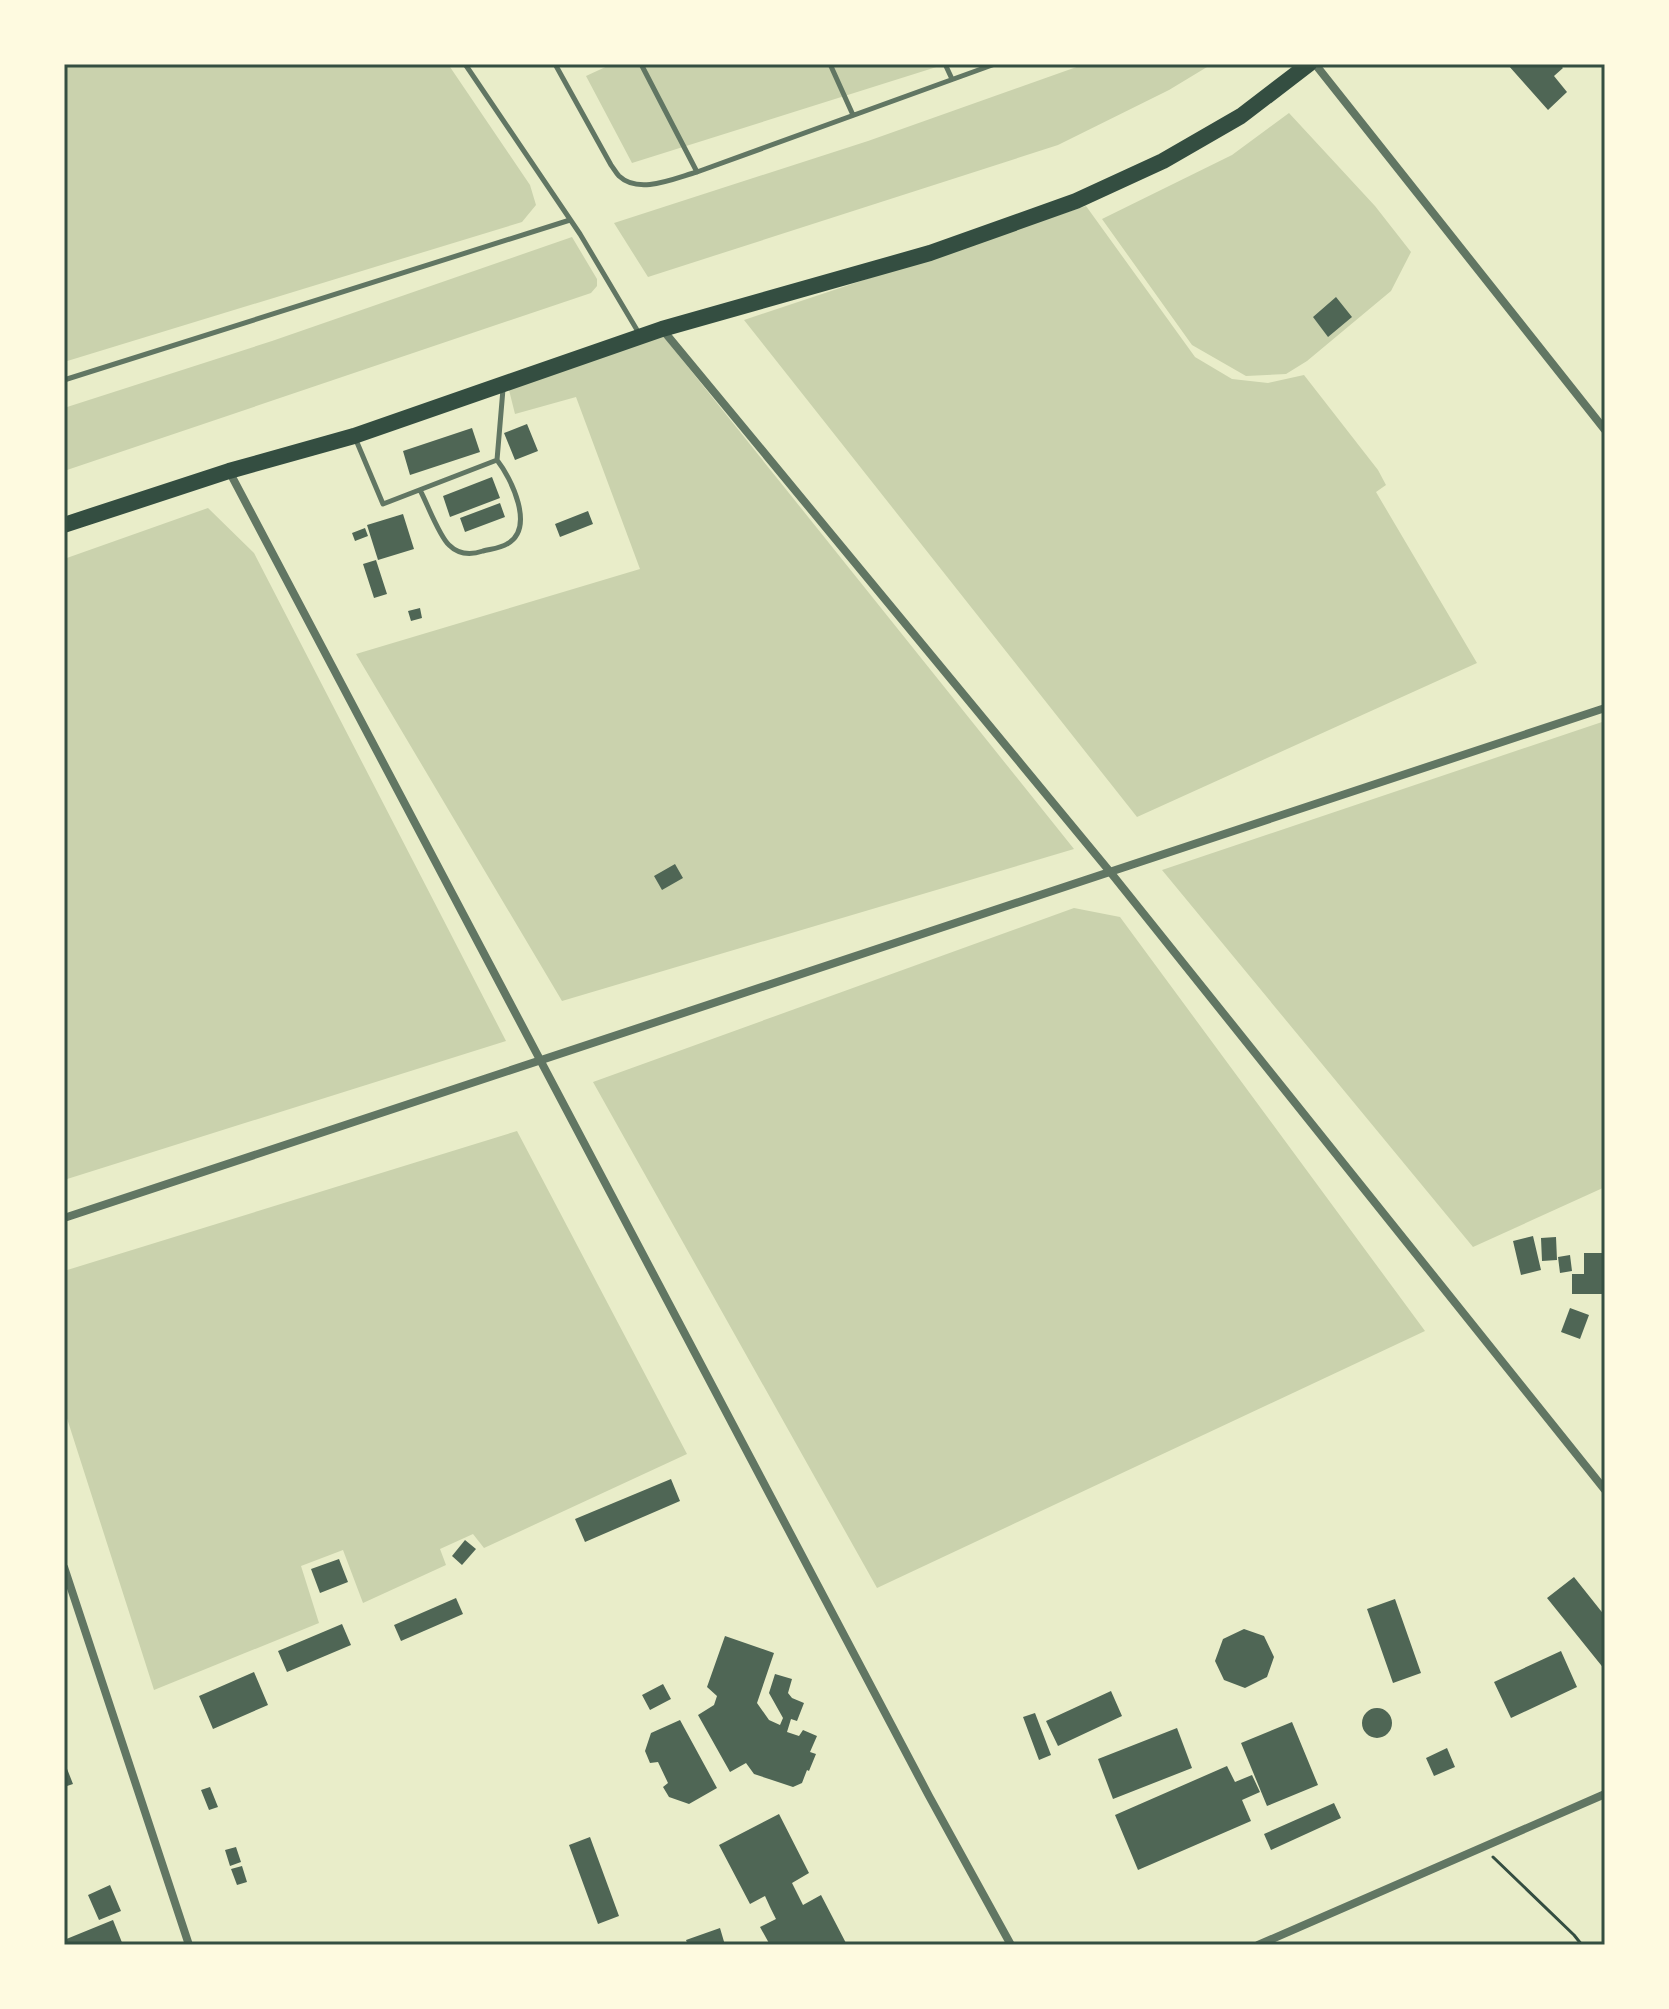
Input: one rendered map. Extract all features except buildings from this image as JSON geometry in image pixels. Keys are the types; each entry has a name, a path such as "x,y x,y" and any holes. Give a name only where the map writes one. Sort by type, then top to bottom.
{"highway":[{"path":"64,525 229,471 354,436 662,329 930,253 1076,201 1163,161 1241,116 1312,64"}],"street":[{"path":"1312,64 1605,430"},
{"path":"662,329 1111,873 1605,1490"},
{"path":"229,471 914,1768 1011,1945"},
{"path":"64,1218 1605,708"},
{"path":"64,1567 189,1945"},
{"path":"1258,1945 1605,1794"}],"lane":[{"path":"465,64 580,234 640,336"},
{"path":"555,64 620,178 635,184 650,185 697,172 995,64"},
{"path":"641,64 697,172"},
{"path":"830,64 853,115"},
{"path":"945,64 952,79"},
{"path":"64,380 570,220"},
{"path":"420,490 446,543 459,553 475,554 509,543 518,533 519,504 511,480 497,460 503,384"},
{"path":"354,436 383,504 497,460"}],"path":[{"path":"1482,1846 1582,1945"}],"green space":[{"path":"64,64 448,64 530,185 536,205 522,222 64,362"},
{"path":"612,64 946,64 632,163 586,76"},
{"path":"1085,64 1212,64 1169,90 1058,145 648,277 614,223 868,141"},
{"path":"1289,113 1375,206 1411,252 1391,291 1307,361 1286,374 1246,376 1192,345 1102,219 1232,155"},
{"path":"1086,206 1195,357 1232,379 1268,383 1304,375 1378,470 1386,485 1376,492 1477,663 1137,817 744,320"},
{"path":"572,237 597,279 597,286 591,293 64,471 64,408 272,341"},
{"path":"660,332 1074,849 562,1001 356,654 640,569 576,397 515,414 508,386"},
{"path":"208,508 254,553 506,1041 64,1180 64,559"},
{"path":"1605,721 1605,1187 1473,1247 1162,870"},
{"path":"1074,908 1120,917 1425,1331 877,1588 593,1082"},
{"path":"517,1131 687,1454 484,1548 473,1534 440,1549 446,1565 363,1603 343,1550 301,1566 319,1623 154,1690 64,1409 64,1271"}]}
